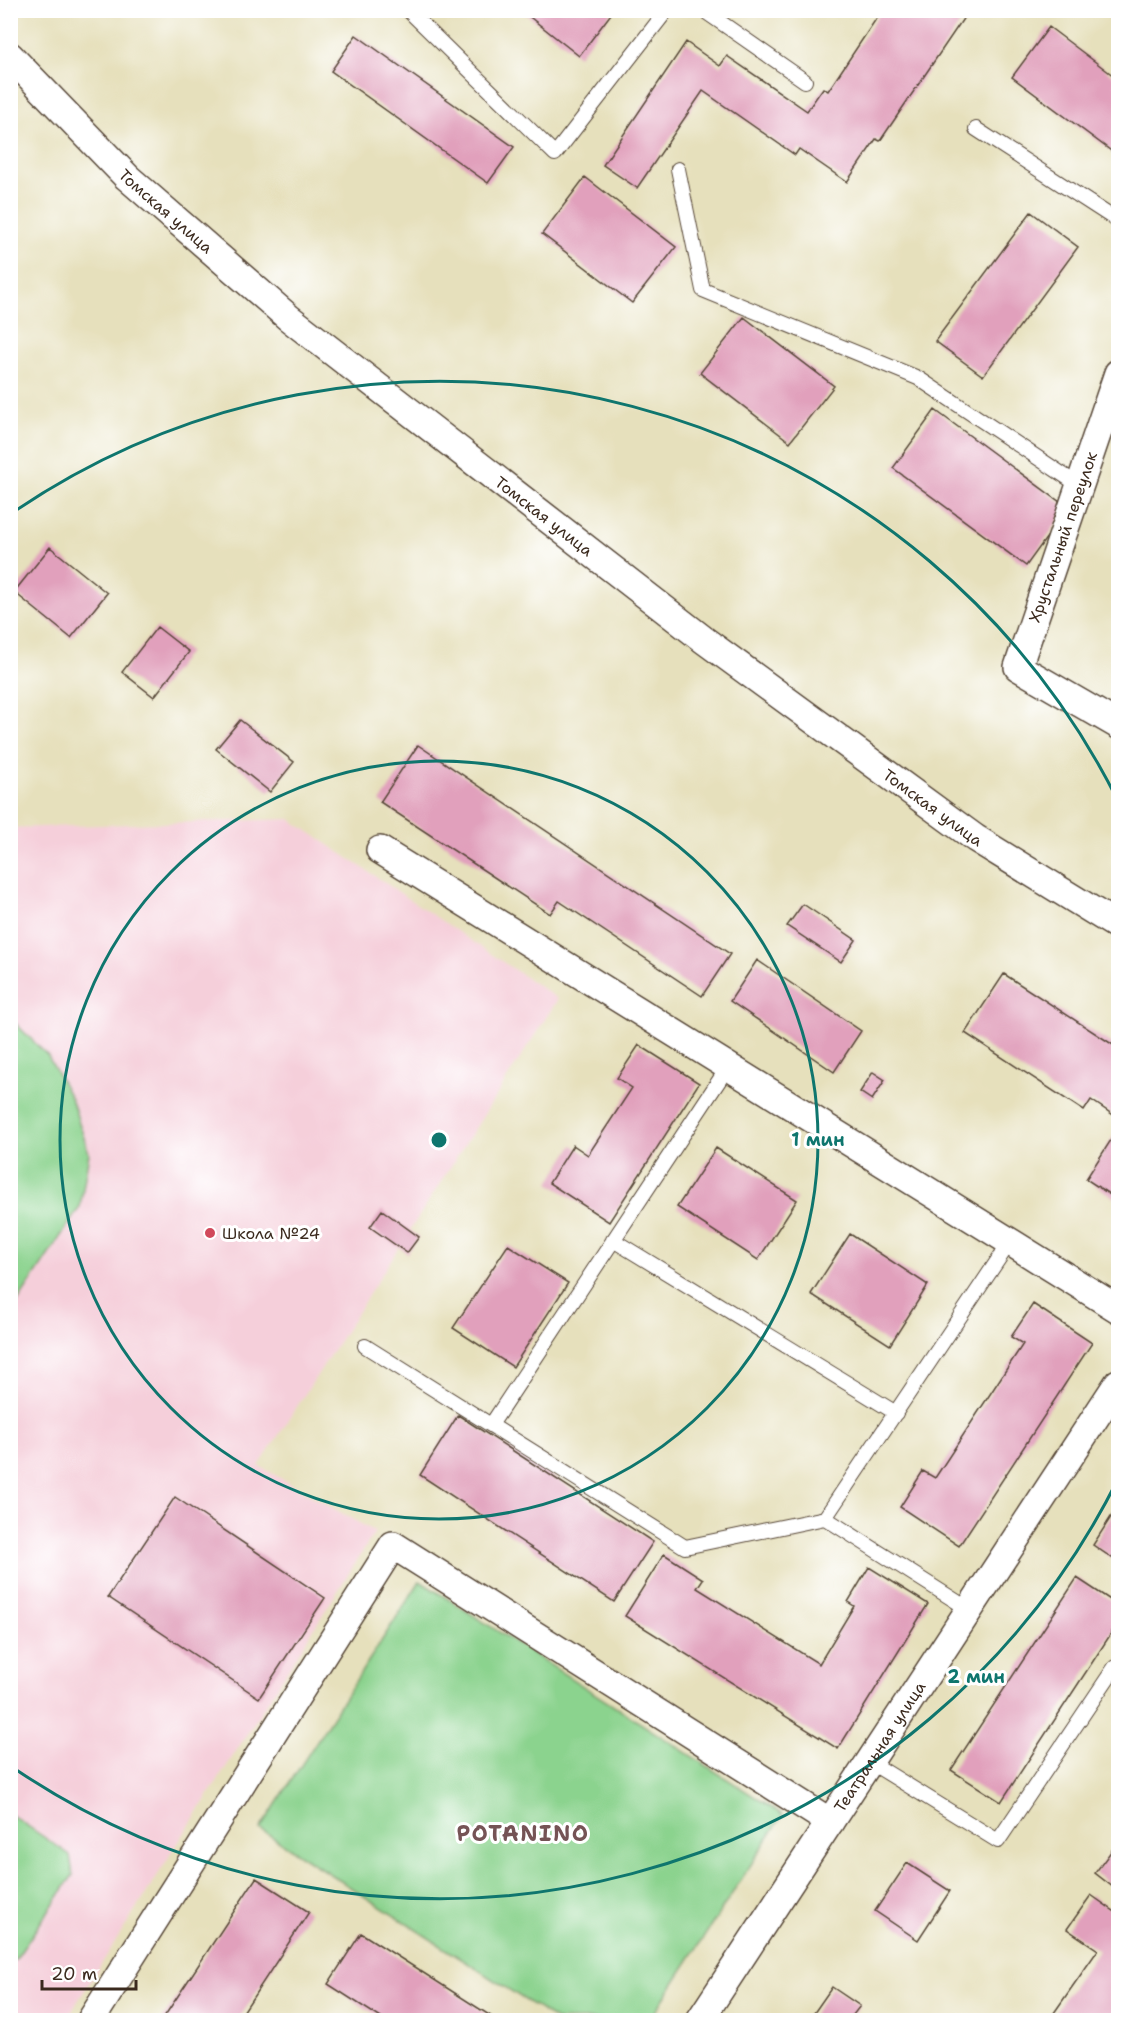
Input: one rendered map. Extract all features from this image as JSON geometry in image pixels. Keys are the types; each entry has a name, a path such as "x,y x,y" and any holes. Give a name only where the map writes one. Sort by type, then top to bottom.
{"street":[{"name":"Томская улица","path":"10,56 127,177 298,325 704,640 975,838 1119,926"},
{"name":"Хрустальный переулок","path":"1119,373 1018,667 1119,725"},
{"path":"380,850 1119,1309"},
{"name":"Театральная улица","path":"700,2020 1119,1383"},
{"path":"91,2020 393,1545 830,1822"}],"lane":[{"path":"408,10 555,154 667,10"},
{"path":"703,10 805,81"},
{"path":"976,129 1119,221"},
{"path":"678,170 703,290 918,378 1080,486"},
{"path":"491,1425 728,1067"},
{"path":"613,1240 896,1413"},
{"path":"825,1518 1010,1242"},
{"path":"365,1346 685,1547 825,1518 970,1610"},
{"path":"870,1762 999,1841 1115,1667"}],"shaded area":[{"name":"Школа №24","path":"290,819 558,999 259,1466 375,1532 66,2020 10,2020 10,828"}],"green space":[{"path":"11,1019 48,1056 72,1101 89,1153 80,1207 11,1312"},
{"path":"420,1581 783,1815 650,2020 556,2020 260,1829"},
{"path":"10,1814 70,1855 73,1875 15,1960 11,1961"}],"building":[{"path":"521,10 614,10 579,56"},
{"path":"882,10 969,10 880,141 876,139 847,182 799,149 795,155 703,91 637,188 603,165 686,42 720,66 727,56 807,111 823,88 828,91"},
{"path":"1049,27 1118,79 1118,156 1012,77"},
{"path":"356,35 514,147 488,183 331,71"},
{"path":"585,177 676,247 632,303 542,234"},
{"path":"1031,212 1078,247 983,376 935,341"},
{"path":"744,317 834,386 790,442 700,373"},
{"path":"935,410 1068,508 1026,566 893,468"},
{"path":"50,547 107,593 71,638 14,592"},
{"path":"157,627 189,652 154,697 122,672"},
{"path":"240,720 294,762 270,792 216,749"},
{"path":"418,745 730,954 702,996 559,901 550,914 380,802"},
{"path":"803,904 856,940 841,962 787,926"},
{"path":"757,960 861,1031 834,1072 730,1001"},
{"path":"1004,974 1118,1048 1118,1056 1113,1065 1118,1069 1118,1118 1091,1100 1084,1111 965,1033"},
{"path":"639,1045 699,1083 609,1222 549,1183 573,1145 588,1155 632,1088 617,1078"},
{"path":"873,1072 885,1080 872,1100 860,1092"},
{"path":"1118,1129 1118,1200 1086,1179"},
{"path":"716,1148 797,1200 758,1260 677,1207"},
{"path":"382,1210 419,1237 407,1253 370,1227"},
{"path":"850,1234 928,1285 890,1345 811,1294"},
{"path":"508,1245 568,1283 513,1367 453,1328"},
{"path":"1033,1304 1092,1343 959,1546 900,1507 923,1471 935,1478 1023,1344 1011,1337"},
{"path":"458,1415 653,1542 614,1602 420,1475"},
{"path":"175,1497 325,1598 259,1698 108,1597"},
{"path":"1118,1506 1118,1562 1093,1545"},
{"path":"664,1554 703,1579 697,1588 819,1664 854,1606 848,1602 869,1567 928,1604 838,1749 625,1616"},
{"path":"1077,1578 1118,1605 1118,1623 1001,1802 951,1770"},
{"path":"1118,1842 1118,1891 1095,1873"},
{"path":"907,1863 950,1891 918,1940 875,1911"},
{"path":"256,1878 309,1912 238,2020 162,2020"},
{"path":"1091,1895 1118,1914 1118,2009 1110,2020 1049,2020 1098,1950 1067,1929"},
{"path":"361,1933 497,2020 384,2020 328,1984"},
{"path":"832,1987 860,2006 849,2020 809,2020"}],"place":[{"name":"Школа №24","path":"210,1233"}],"district":[{"name":"POTANINO","path":"523,1833"}]}
